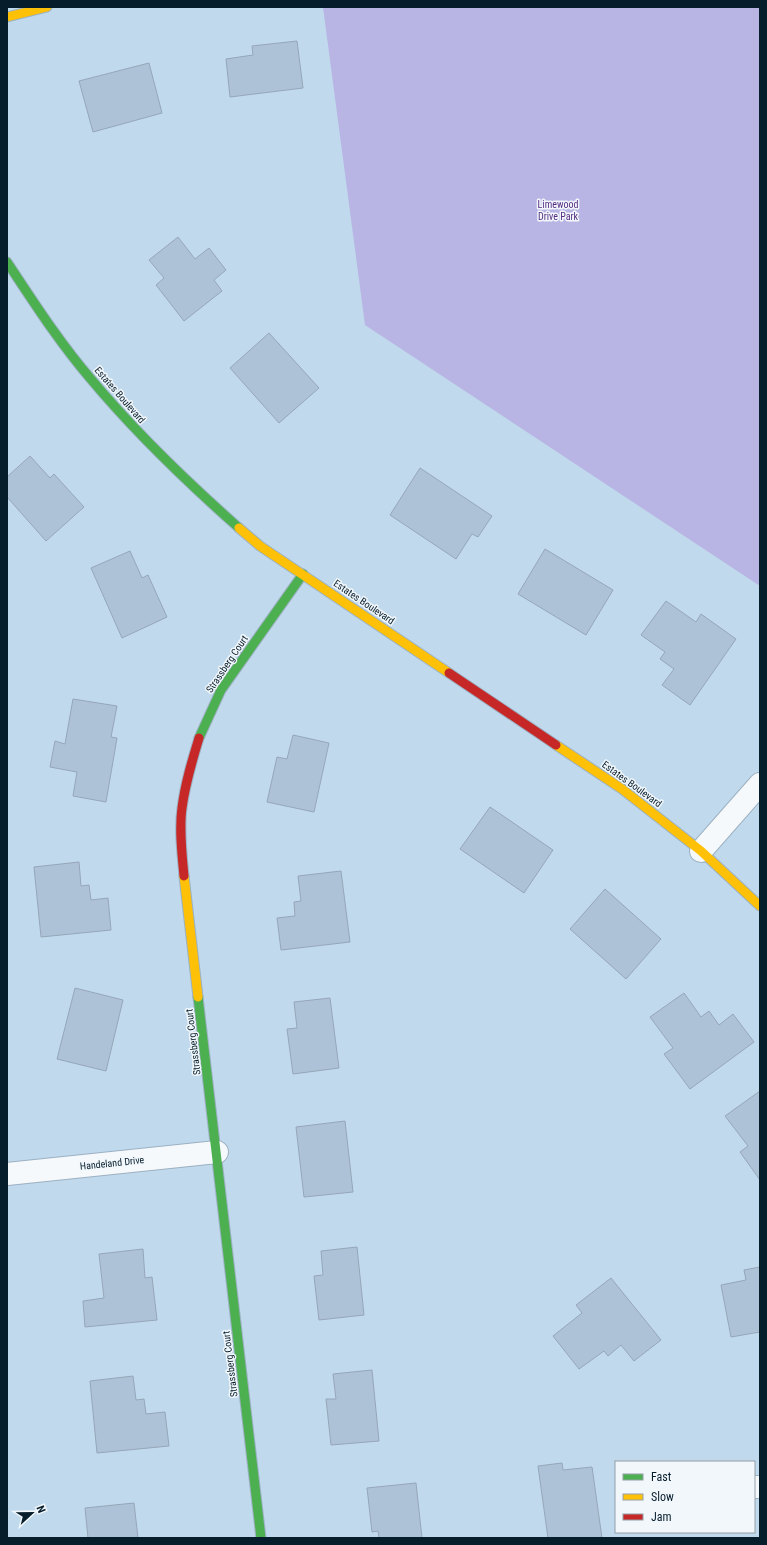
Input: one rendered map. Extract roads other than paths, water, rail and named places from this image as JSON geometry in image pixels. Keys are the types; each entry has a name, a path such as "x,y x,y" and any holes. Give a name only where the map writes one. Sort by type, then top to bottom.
{"street":[{"path":"7,17 48,7"},
{"name":"Estates Boulevard","path":"7,262 40,312 89,377 144,438 202,495 255,541 622,788 701,851 760,906"},
{"name":"Strassberg Court","path":"261,1538 182,858 182,809 192,758 202,729 221,690 303,574"},
{"path":"701,851 760,784"},
{"name":"Handeland Drive","path":"7,1174 217,1152"}],"park label":[{"name":"Limewood Drive Park","path":"558,210"}]}
